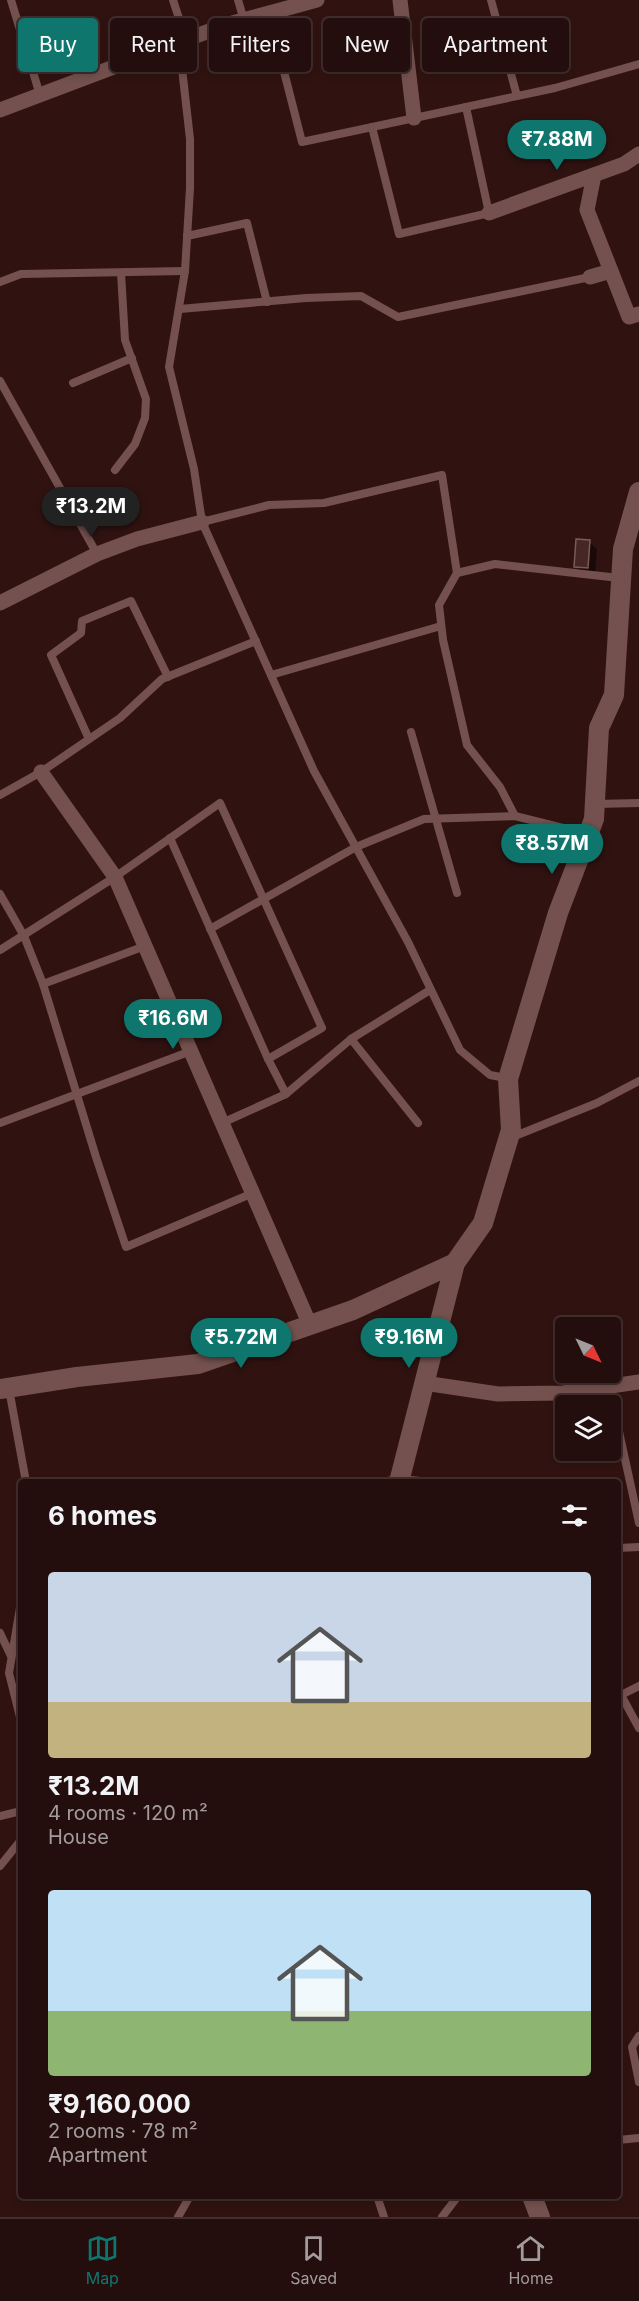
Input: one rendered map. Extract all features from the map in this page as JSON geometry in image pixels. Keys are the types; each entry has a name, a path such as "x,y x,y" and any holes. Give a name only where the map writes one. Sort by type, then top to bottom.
{"street":[{"path":"251,18 317,0"},
{"path":"400,0 414,118"},
{"path":"0,110 110,68"},
{"path":"489,213 624,164 639,154"},
{"path":"594,175 587,210 629,317 639,314"},
{"path":"590,277 611,271"},
{"path":"394,1479 424,1383 455,1263 483,1223 509,1138 511,1130 508,1079 558,913 594,819 599,728 614,695 622,549 639,492"},
{"path":"0,603 97,554 137,539 202,522"},
{"path":"41,772 114,877 310,1325"},
{"path":"4,1388 77,1377 198,1364 354,1310 455,1263"},
{"path":"424,1383 498,1394 563,1393 639,1382"}],"lane":[{"path":"11,0 40,95"},
{"path":"173,0 177,18"},
{"path":"238,0 243,18"},
{"path":"491,0 517,96"},
{"path":"269,13 302,142 555,88 639,63"},
{"path":"185,72 190,139 187,236 180,309 169,367 194,469 202,522 314,771 408,942 460,1050 490,1075 508,1079"},
{"path":"372,127 399,234 489,213 466,107"},
{"path":"187,236 247,223 267,302"},
{"path":"0,282 21,274 185,271"},
{"path":"115,470 135,444 145,418 146,399 125,340 122,273"},
{"path":"180,309 361,296 398,317 590,277"},
{"path":"73,383 132,358"},
{"path":"0,381 97,554"},
{"path":"202,522 269,505 324,503 442,475 457,573 439,605 441,626 467,745 500,787 515,816"},
{"path":"457,573 495,564 621,578"},
{"path":"89,739 51,655 81,633 82,621 131,601 168,677"},
{"path":"271,675 441,626"},
{"path":"0,795 41,772 120,718 162,679 256,641"},
{"path":"411,732 458,893"},
{"path":"0,950 114,877 220,803 322,1028 268,1059"},
{"path":"595,804 639,803"},
{"path":"210,929 356,847 424,819 515,816 587,834"},
{"path":"170,838 268,1059 286,1094"},
{"path":"0,894 24,936 43,984 126,1247 253,1193"},
{"path":"43,984 145,946"},
{"path":"222,1123 286,1094 351,1040 430,990"},
{"path":"351,1040 418,1124"},
{"path":"0,1123 191,1051"},
{"path":"509,1138 597,1103 639,1081"},
{"path":"609,1386 635,1483 639,1523"},
{"path":"4,1388 25,1479"},
{"path":"621,1548 639,1547"},
{"path":"18,1620 9,1673 18,1709"},
{"path":"0,1633 12,1656"},
{"path":"621,1695 639,1686"},
{"path":"621,1697 639,1728"},
{"path":"0,1816 18,1812"},
{"path":"0,1866 18,1844"},
{"path":"639,2036 632,2047 639,2082"},
{"path":"621,2140 639,2138"},
{"path":"178,2217 188,2199"},
{"path":"378,2199 384,2217"},
{"path":"442,2217 456,2199"}],"building":[{"path":"576,539 590,540 588,568 574,567"}]}
